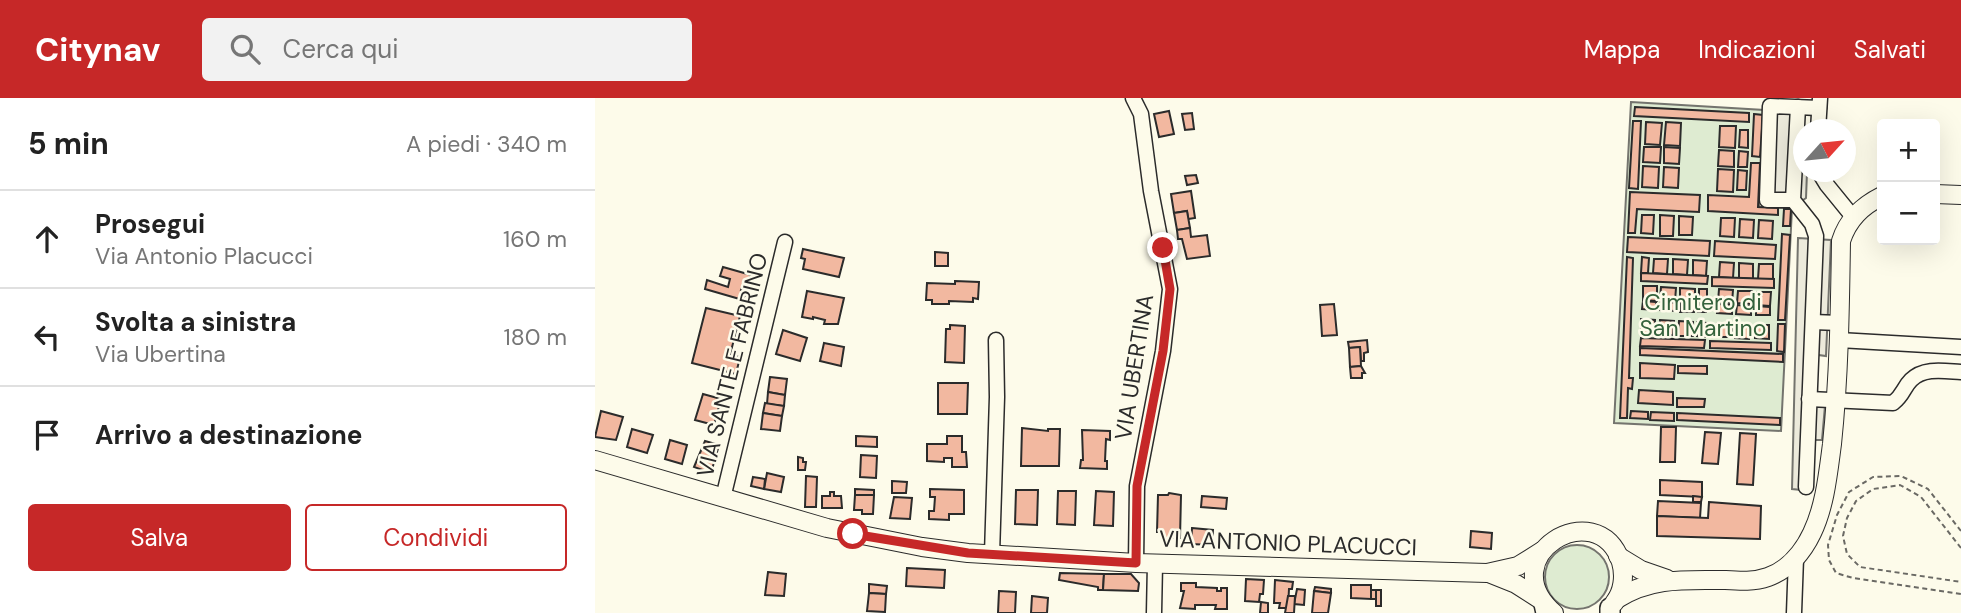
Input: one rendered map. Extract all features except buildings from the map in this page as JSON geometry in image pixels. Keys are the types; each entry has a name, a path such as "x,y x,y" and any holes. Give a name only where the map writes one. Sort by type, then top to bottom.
{"main road":[{"path":"1940,194 1961,195"},
{"path":"1853,217 1877,198"},
{"name":"VIA ANTONIO PLACUCCI","path":"1610,608 1641,586 1670,580 1754,581 1769,577 1797,558 1812,533 1824,496 1837,400 1841,241 1853,217"},
{"name":"VIA ANTONIO PLACUCCI","path":"595,460 853,534 922,547 1146,564 1487,573 1518,566 1559,536 1585,532 1598,536 1618,555 1641,570 1670,580"},
{"name":"VIA ANTONIO PLACUCCI","path":"1542,551 1534,570 1534,580 1546,608"},
{"name":"VIA ANTONIO PLACUCCI","path":"1610,608 1623,578 1618,555"},
{"name":"VIA ANTONIO PLACUCCI","path":"1487,573 1507,579 1546,608"}],"street":[{"name":"VIA UBERTINA","path":"1133,98 1141,114 1151,191 1170,289 1163,351 1137,486 1154,613"},
{"path":"1793,201 1767,200 1770,106 1798,107 1819,114"},
{"path":"1797,119 1798,107"},
{"path":"1794,182 1793,201 1812,225 1816,236 1806,487"},
{"path":"1824,182 1853,217"},
{"name":"VIA SANTE E FABRINO","path":"723,498 785,242"},
{"path":"1812,322 1839,332 1961,347"},
{"path":"992,554 996,340"},
{"path":"1809,399 1893,403 1903,395 1910,381 1925,371 1961,372"},
{"path":"1794,613 1797,558"}],"path":[{"path":"1961,530 1928,489 1901,476 1873,477 1849,492 1837,514 1828,545 1829,560 1836,573 1853,578 1961,594"},
{"path":"1961,548 1921,497 1900,485 1873,489 1856,502 1847,518 1843,536 1847,554 1860,567 1961,582"}],"green space":[{"name":"Cimitero di San Martino","path":"1631,102 1764,110 1759,206 1792,208 1781,431 1614,423"},
{"path":"1577,545 1600,554 1609,577 1600,600 1577,609 1554,600 1545,577 1554,554"}],"shaded area":[{"path":"1765,101 1805,103 1804,119 1793,119 1793,182 1807,182 1806,198 1792,208 1759,207"},
{"path":"1798,238 1831,240 1826,356 1818,355 1816,392 1826,394 1822,440 1814,440 1811,491 1792,489"}],"route":[{"path":"853,534 968,553 1136,563 1137,486 1163,351 1170,289 1163,248"}]}
